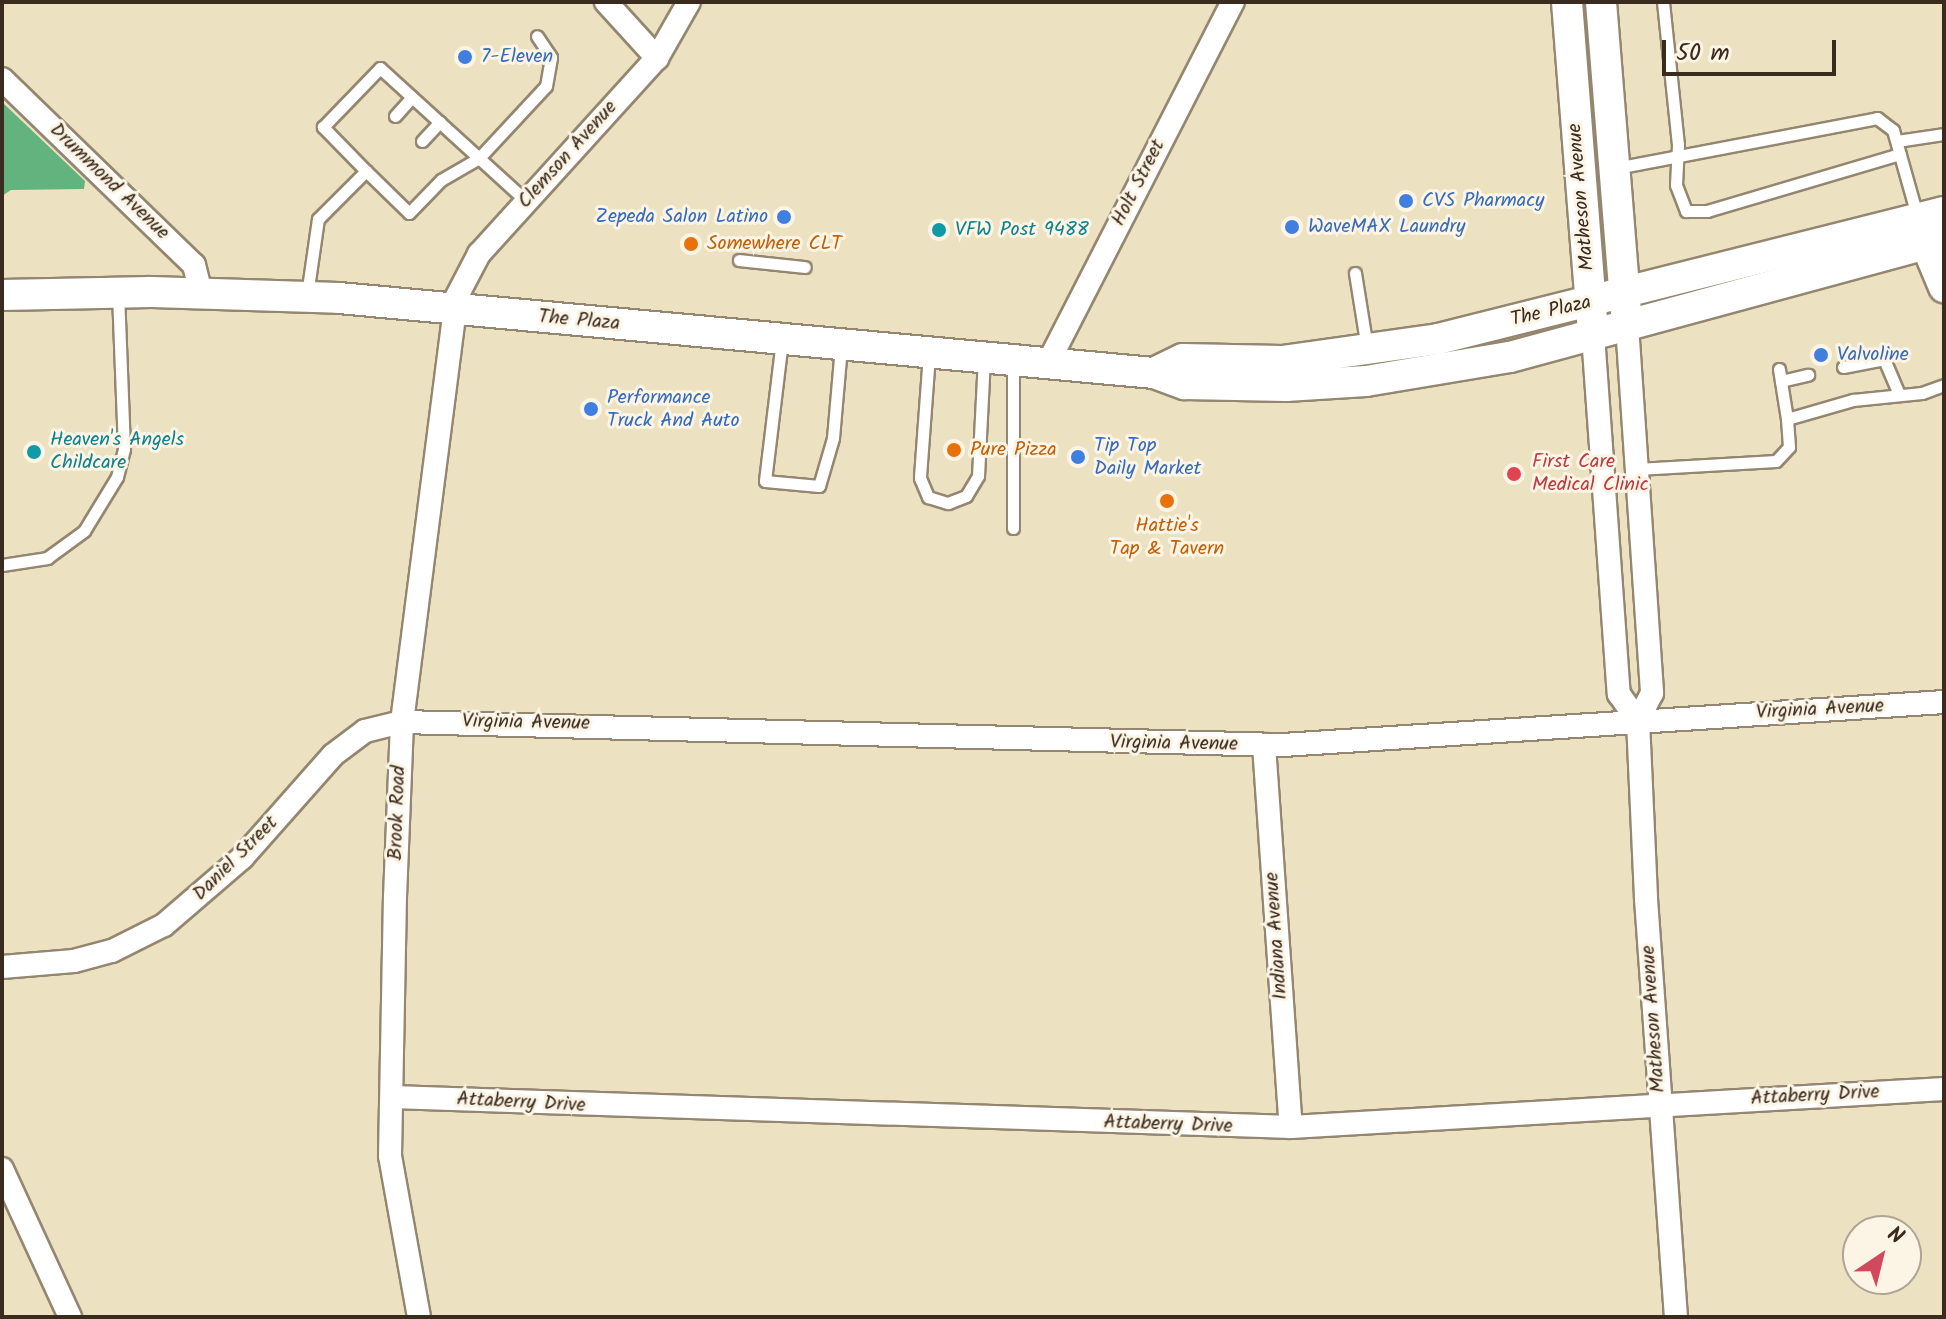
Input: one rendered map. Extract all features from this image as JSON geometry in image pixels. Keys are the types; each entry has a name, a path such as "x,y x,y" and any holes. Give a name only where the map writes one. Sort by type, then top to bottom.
{"main road":[{"name":"Matheson Avenue","path":"1567,2 1593,335"},
{"name":"Matheson Avenue","path":"1601,2 1627,325"},
{"name":"The Plaza","path":"1154,373 1183,359 1282,361 1368,353 1933,228"},
{"name":"The Plaza","path":"2,295 118,293 307,297 1154,373 1185,384 1366,381 1510,357 1593,335 1933,228"},
{"path":"1933,228 1944,287"}],"street":[{"path":"606,2 657,58"},
{"name":"Clemson Avenue","path":"455,310 464,275 526,201 657,58 689,2"},
{"name":"Holt Street","path":"1047,365 1233,2"},
{"name":"Drummond Avenue","path":"2,79 194,265 201,294"},
{"name":"Brook Road","path":"419,1317 394,1186 392,1097 402,722 455,310"},
{"name":"Matheson Avenue","path":"1627,325 1652,693 1638,721 1660,1106 1676,1317"},
{"name":"Matheson Avenue","path":"1593,335 1619,694 1638,721"},
{"name":"Virginia Avenue","path":"402,722 1264,745 1944,702"},
{"name":"Daniel Street","path":"2,967 74,961 112,951 164,925 242,858 333,755 365,731 402,722"},
{"name":"Indiana Avenue","path":"1264,745 1291,1127"},
{"name":"Attaberry Drive","path":"392,1097 1291,1127 1944,1089"},
{"path":"2,1169 70,1317"}],"lane":[{"path":"1663,2 1678,199 1694,214 1944,134"},
{"path":"526,201 479,158 440,122 380,68 323,127 357,155 366,171 385,183 409,213 441,180 479,158 546,86 551,57 537,36"},
{"path":"395,116 412,97"},
{"path":"1614,168 1676,160 1877,118 1893,130 1933,228"},
{"path":"422,141 440,122"},
{"path":"307,297 318,219 366,171"},
{"path":"739,260 805,267"},
{"path":"1355,273 1368,353"},
{"path":"2,565 47,558 84,531 117,477 124,449 118,293"},
{"path":"783,339 765,481 819,486 833,438 841,344"},
{"path":"929,353 920,478 928,497 948,503 966,496 978,476 999,360"},
{"path":"1843,367 1884,359 1899,395"},
{"path":"999,360 1013,528"},
{"path":"1637,469 1776,461 1789,447 1780,375 1808,375"},
{"path":"1787,419 1844,402 1944,385"}],"green space":[{"path":"2,102 85,181 84,189 11,190 2,196"}],"place":[{"name":"7-Eleven","path":"465,57"},
{"name":"CVS Pharmacy","path":"1406,201"},
{"name":"Zepeda Salon Latino","path":"784,217"},
{"name":"WaveMAX Laundry","path":"1292,227"},
{"name":"VFW Post 9488","path":"939,230"},
{"name":"Somewhere CLT","path":"691,244"},
{"name":"Valvoline","path":"1821,355"},
{"name":"Performance Truck And Auto","path":"591,409"},
{"name":"Pure Pizza","path":"954,450"},
{"name":"Heaven's Angels Childcare","path":"34,452"},
{"name":"Tip Top Daily Market","path":"1078,457"},
{"name":"First Care Medical Clinic","path":"1514,474"},
{"name":"Hattie's Tap & Tavern","path":"1167,501"}]}
